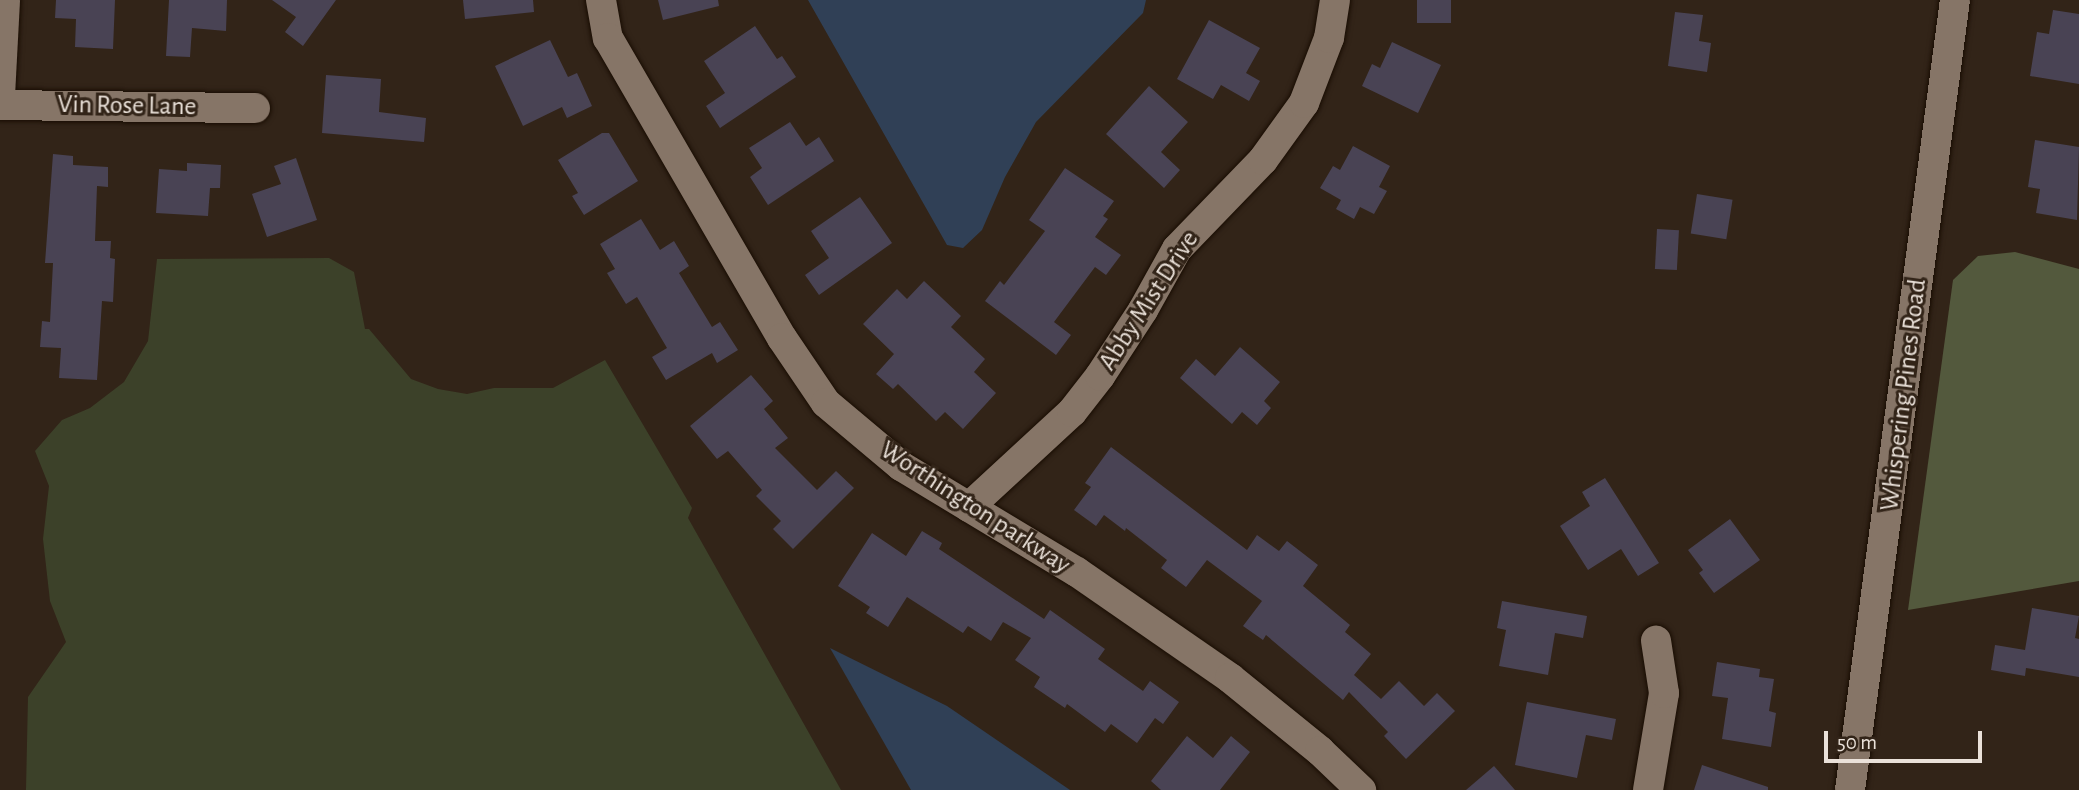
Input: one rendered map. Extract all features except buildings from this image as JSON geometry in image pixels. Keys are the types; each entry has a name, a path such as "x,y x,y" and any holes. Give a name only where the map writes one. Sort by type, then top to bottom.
{"street":[{"path":"0,96 5,0"},
{"name":"Worthington parkway","path":"601,0 608,38 782,338 826,403 901,466 1077,572 1230,678 1320,751 1361,790"},
{"name":"Abby Mist Drive","path":"969,507 1072,412 1122,343 1177,249 1263,160 1304,103 1329,38 1335,0"},
{"name":"Whispering Pines Road","path":"1850,790 1955,0"},
{"name":"Vin Rose Lane","path":"0,105 255,108"},
{"path":"1648,790 1664,693 1656,641"}],"green space":[{"path":"2015,252 2079,269 2079,581 1908,610 1953,280 1978,256"},
{"path":"329,258 354,272 365,329 369,329 411,379 438,389 467,394 494,388 553,388 605,360 692,508 688,518 841,790 26,790 28,697 66,642 50,601 43,539 49,486 35,451 62,420 90,408 124,382 148,341 157,259"}],"water":[{"path":"808,0 1146,0 1143,13 1036,122 1005,177 982,230 963,248 947,245"},
{"path":"830,648 947,706 1070,790 911,790"}]}
